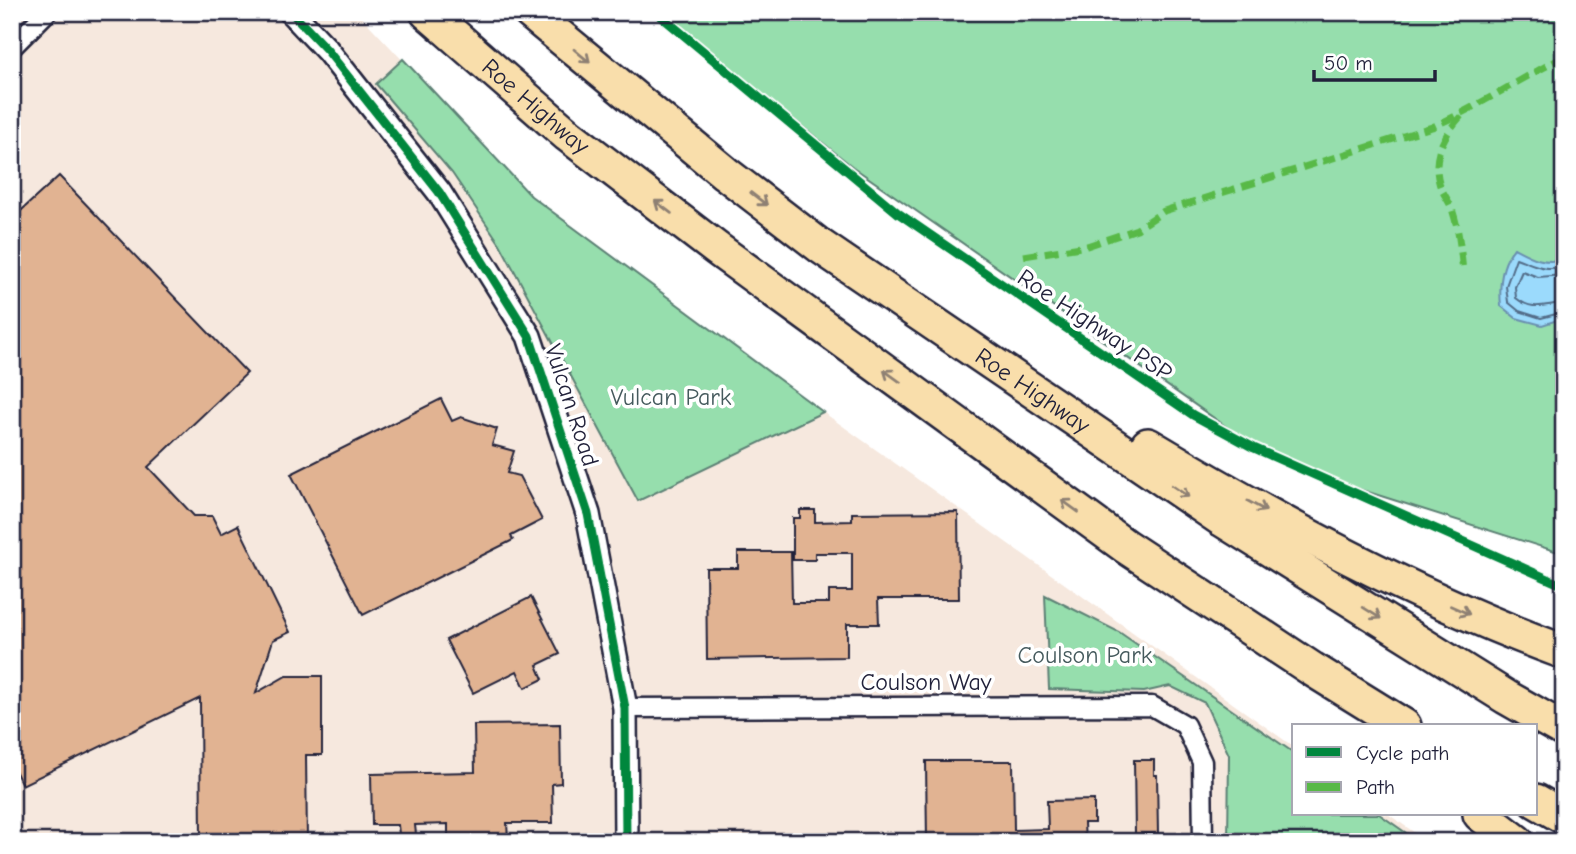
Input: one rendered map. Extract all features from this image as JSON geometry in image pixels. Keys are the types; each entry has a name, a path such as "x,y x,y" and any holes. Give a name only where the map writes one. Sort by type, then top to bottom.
{"highway":[{"name":"Roe Highway","path":"427,12 568,135 717,249 1125,546 1401,724"},
{"name":"Roe Highway","path":"530,12 725,173 820,246 1223,520 1506,697 1564,730"},
{"path":"820,246 1170,457 1348,557 1510,633 1564,652"},
{"path":"1125,546 1258,653 1357,724"},
{"path":"1538,802 1564,817"},
{"path":"1482,816 1517,842"}],"street":[{"path":"12,47 47,12"},
{"name":"Vulcan Road","path":"291,12 327,50 439,192 529,336 588,514 625,709 626,842"},
{"name":"Coulson Way","path":"625,709 1152,706 1185,724 1202,762 1202,842"}],"shaded area":[{"path":"12,12 357,12 531,196 823,412 1292,746 1292,816 1391,816 1428,842 12,842"}],"green space":[{"path":"660,12 1564,12 1564,554 1280,464 853,167"},
{"name":"Vulcan Park","path":"403,59 531,196 823,412 638,501 500,244 452,173 376,84"},
{"name":"Coulson Park","path":"1045,595 1119,632 1292,752 1292,816 1382,816 1419,842 1228,842 1229,755 1205,703 1170,686 1144,692 1049,689"}],"water":[{"path":"1514,248 1544,261 1564,259 1564,318 1542,325 1516,318 1501,306 1502,276 1506,261"}],"building":[{"path":"59,176 247,373 148,467 194,516 212,516 221,534 238,525 290,632 273,640 256,693 286,676 322,676 322,755 306,755 307,842 201,842 200,698 22,785 12,764 12,219"},
{"path":"441,399 452,421 461,417 497,429 492,445 514,451 507,473 519,476 542,520 511,536 513,540 363,615 291,474"},
{"path":"800,510 815,510 815,522 852,521 852,513 958,512 959,599 878,599 879,624 847,624 847,657 707,659 706,568 738,568 738,552 791,552 792,603 829,603 829,591 852,591 852,553 815,553 815,560 793,560 793,518 800,518"},
{"path":"531,597 560,654 537,665 543,679 525,688 517,671 473,693 446,640"},
{"path":"560,724 561,783 552,784 553,823 507,823 508,839 448,840 448,824 415,825 416,834 399,834 398,825 372,825 371,774 475,772 474,725"},
{"path":"1134,760 1154,760 1154,775 1157,775 1158,834 1135,834"},
{"path":"926,761 1013,761 1014,830 1048,829 1047,801 1094,800 1094,823 1084,823 1085,842 927,842"}],"marked path":[{"path":"1024,256 1087,246 1137,229 1164,211 1432,127 1564,57"},
{"path":"1461,116 1441,146 1437,172 1440,186 1455,219 1463,272"}],"cycle path":[{"path":"291,12 327,50 439,192 529,336 588,514 625,708 626,842"},
{"name":"Roe Highway PSP","path":"656,12 898,213 1193,415 1254,448 1564,586"}]}
